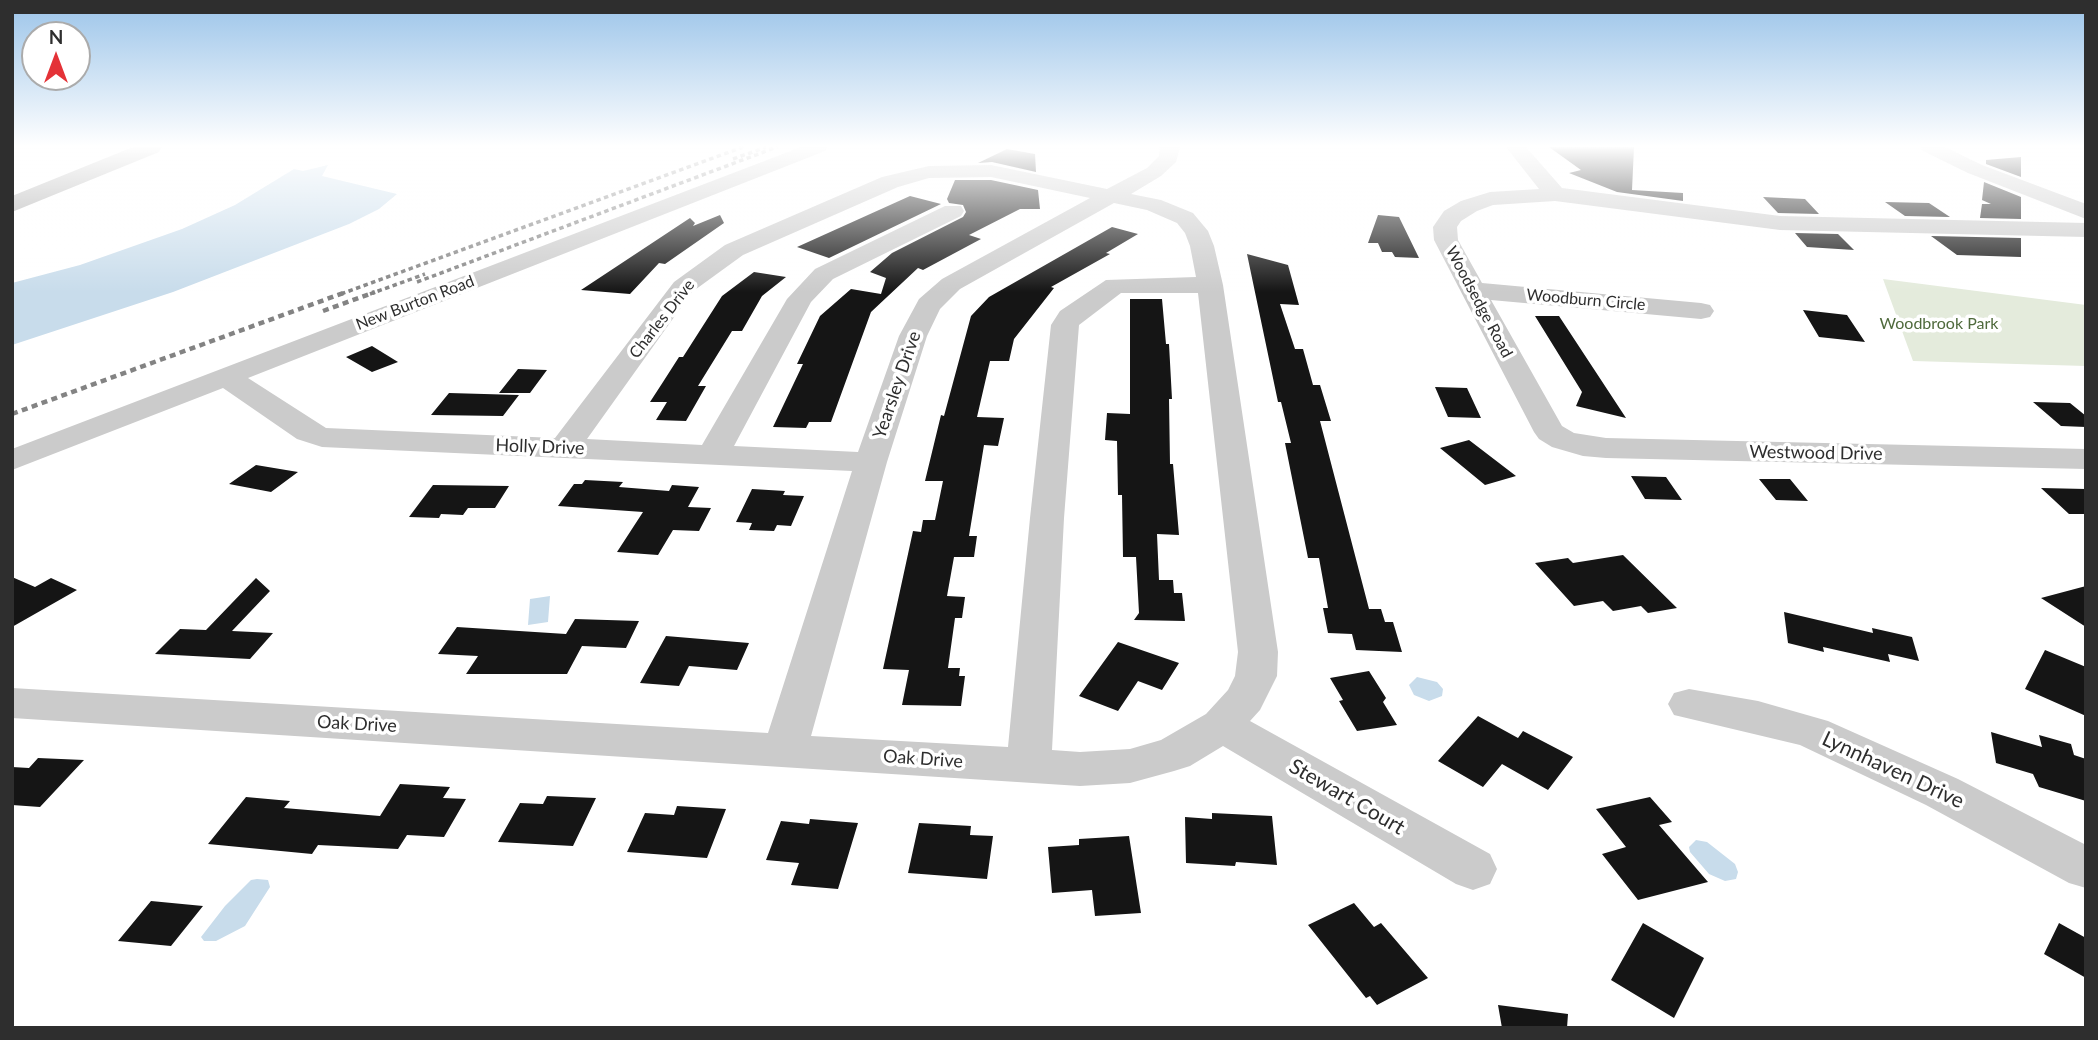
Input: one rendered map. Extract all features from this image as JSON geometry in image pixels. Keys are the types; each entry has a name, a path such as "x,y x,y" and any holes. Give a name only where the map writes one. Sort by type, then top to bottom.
{"main road":[{"path":"12,205 35,196"}],"street":[{"name":"New Burton Road","path":"12,460 693,196"},
{"name":"Charles Drive","path":"565,447 683,287 714,262 859,196"},
{"name":"Yearsley Drive","path":"785,750 872,462 913,336 924,311 938,293 1112,196"},
{"name":"Oak Drive","path":"12,703 1080,769 1130,766 1174,754 1221,725 1245,699 1256,676 1258,652 1210,285 1202,246 1196,231 1185,218 1153,205 1115,196"},
{"name":"Woodsedge Road","path":"1535,196 1490,199 1469,206 1452,216 1445,228 1446,240 1550,432"},
{"name":"Woodsedge Road","path":"1567,196 1790,223 2086,230"},
{"path":"2043,196 2086,212"},
{"path":"713,454 800,299 824,274 953,211"},
{"path":"1029,766 1046,518 1065,324 1070,317 1115,285 1210,285"},
{"name":"Woodburn Circle","path":"1472,290 1701,311"},
{"name":"Holly Drive","path":"226,377 308,432 322,437 872,462"},
{"name":"Westwood Drive","path":"1550,432 1583,446 1606,448 2086,459"},
{"name":"Lynnhaven Drive","path":"1689,704 1758,717 1825,737 1942,792 2086,868"},
{"name":"Stewart Court","path":"1221,725 1473,869"}],"green space":[{"name":"Woodbrook Park","path":"1883,279 2086,305 2086,366 1913,361"}],"water":[{"path":"251,196 395,196 379,209 349,224 173,292 12,345 12,283 80,265 182,229"},
{"path":"550,596 548,622 528,625 530,599"},
{"path":"1417,677 1437,682 1443,689 1442,696 1429,701 1414,695 1409,685"},
{"path":"1696,840 1707,842 1735,864 1738,872 1736,879 1725,881 1709,874 1690,852 1689,847"},
{"path":"251,880 268,880 270,887 245,926 216,941 204,941 201,937 225,906"}],"building":[{"path":"910,196 941,204 829,258 797,247"},
{"path":"948,196 1039,196 1040,209 1020,209 969,235 981,239 923,270 918,268 871,312 831,422 809,422 806,428 773,427 803,364 797,364 820,316 851,289 881,294 886,278 870,272 892,253 963,217 966,212 963,205 949,203"},
{"path":"1643,196 1683,196 1683,201"},
{"path":"1982,196 2021,197 2021,219 1980,218 1982,204 1991,204 1982,200"},
{"path":"1763,197 1805,199 1819,214 1778,213"},
{"path":"1885,202 1929,203 1950,217 1905,216"},
{"path":"720,215 724,223 665,264 659,263 630,294 581,290 690,218 695,223 693,226"},
{"path":"1378,215 1399,217 1419,258 1395,257 1392,252 1382,252 1378,243 1368,243"},
{"path":"1112,227 1138,234 1106,253 1110,254 1051,287 1054,288 1014,339 1009,361 990,361 977,417 1004,418 998,446 984,445 969,536 977,536 974,557 954,557 947,596 965,597 962,618 955,618 948,668 960,668 959,676 965,676 961,706 902,705 909,670 883,669 913,531 921,532 923,520 935,520 943,481 925,481 941,415 944,416 971,316 989,297"},
{"path":"1795,233 1838,234 1854,250 1807,247"},
{"path":"1931,236 2021,238 2021,257 1957,255"},
{"path":"1247,254 1288,265 1299,305 1280,304 1295,349 1303,349 1313,385 1320,385 1331,421 1320,421 1369,609 1381,609 1385,622 1393,622 1402,652 1356,650 1352,634 1328,633 1323,608 1328,608 1319,558 1308,558 1285,443 1291,443 1281,402 1278,402"},
{"path":"754,272 786,277 762,296 742,331 732,331 698,386 706,386 686,421 656,420 667,402 650,402 679,357 683,357 722,296"},
{"path":"1130,299 1162,299 1166,344 1169,344 1172,399 1169,399 1170,464 1173,464 1179,535 1157,534 1159,580 1173,580 1174,593 1182,593 1185,621 1134,620 1139,613 1136,557 1123,557 1122,495 1118,495 1117,441 1105,440 1107,413 1130,414"},
{"path":"1803,310 1847,315 1865,342 1819,337"},
{"path":"1535,316 1559,316 1626,418 1576,406 1582,392"},
{"path":"372,346 398,362 372,372 346,357"},
{"path":"518,369 547,370 530,393 499,393"},
{"path":"1435,387 1467,388 1481,418 1448,417"},
{"path":"449,393 519,395 503,416 431,415"},
{"path":"2033,402 2070,403 2086,416 2086,427 2061,426"},
{"path":"1469,440 1516,476 1485,485 1440,448"},
{"path":"256,465 298,472 271,492 229,484"},
{"path":"1631,476 1666,477 1682,500 1645,499"},
{"path":"1759,479 1790,479 1808,501 1776,500"},
{"path":"585,480 623,482 619,487 669,491 672,485 699,487 688,507 711,508 699,531 673,530 658,555 617,552 643,512 558,506 574,484 582,484"},
{"path":"433,485 509,486 495,508 468,508 463,515 441,514 439,518 409,517"},
{"path":"2041,488 2086,489 2086,514 2069,514"},
{"path":"752,489 785,491 783,495 804,496 791,526 777,525 774,531 749,530 752,523 736,522"},
{"path":"1623,555 1677,608 1648,613 1641,606 1613,611 1603,601 1574,606 1535,563 1568,558 1573,563"},
{"path":"12,577 35,587 51,578 77,590 12,627"},
{"path":"256,578 270,591 232,631 273,633 250,659 155,654 180,629 206,630"},
{"path":"2086,586 2086,627 2041,598"},
{"path":"1784,612 1873,633 1872,628 1912,637 1919,661 1888,654 1890,662 1823,647 1824,652 1788,643"},
{"path":"575,619 639,621 626,648 582,646 567,674 466,674 478,656 438,654 457,627 566,634"},
{"path":"666,636 749,643 737,670 689,666 679,686 640,683"},
{"path":"1118,642 1179,663 1162,690 1138,681 1118,711 1079,696"},
{"path":"2045,650 2086,667 2086,716 2025,689"},
{"path":"1369,671 1386,698 1383,702 1397,725 1357,731 1339,701 1343,700 1330,678"},
{"path":"1478,716 1518,738 1523,731 1573,757 1548,790 1502,764 1483,787 1438,761"},
{"path":"1991,732 2042,747 2039,735 2071,744 2074,755 2086,759 2086,801 2039,787 2033,774 1996,763"},
{"path":"38,758 84,760 40,807 12,805 12,767 29,768"},
{"path":"400,784 450,787 443,798 466,799 444,837 407,835 398,849 318,845 312,854 208,844 246,797 290,801 284,808 380,816"},
{"path":"547,796 596,798 573,846 498,842 520,803 543,804"},
{"path":"1650,797 1672,822 1659,825 1708,882 1638,900 1602,854 1626,847 1596,809"},
{"path":"677,806 726,809 707,858 627,852 645,813 674,815"},
{"path":"1212,813 1272,816 1277,865 1186,863 1185,817 1212,819"},
{"path":"810,819 858,823 838,889 791,885 799,863 766,860 781,821 809,824"},
{"path":"919,823 971,826 970,835 993,836 987,879 908,873"},
{"path":"1129,836 1141,913 1095,916 1092,890 1052,893 1048,847 1079,845 1079,839"},
{"path":"151,901 203,906 171,946 118,941"},
{"path":"1354,903 1374,927 1381,923 1428,978 1377,1005 1370,996 1366,998 1308,925"},
{"path":"1643,923 1704,958 1674,1018 1611,980"},
{"path":"2059,923 2086,938 2086,978 2044,954"},
{"path":"1498,1005 1568,1014 1567,1028 1502,1028"}],"railway":[{"path":"341,294 610,196"},
{"path":"417,282 648,196"},
{"path":"370,294 425,274"},
{"path":"12,414 346,292"},
{"path":"323,311 375,292"}]}
